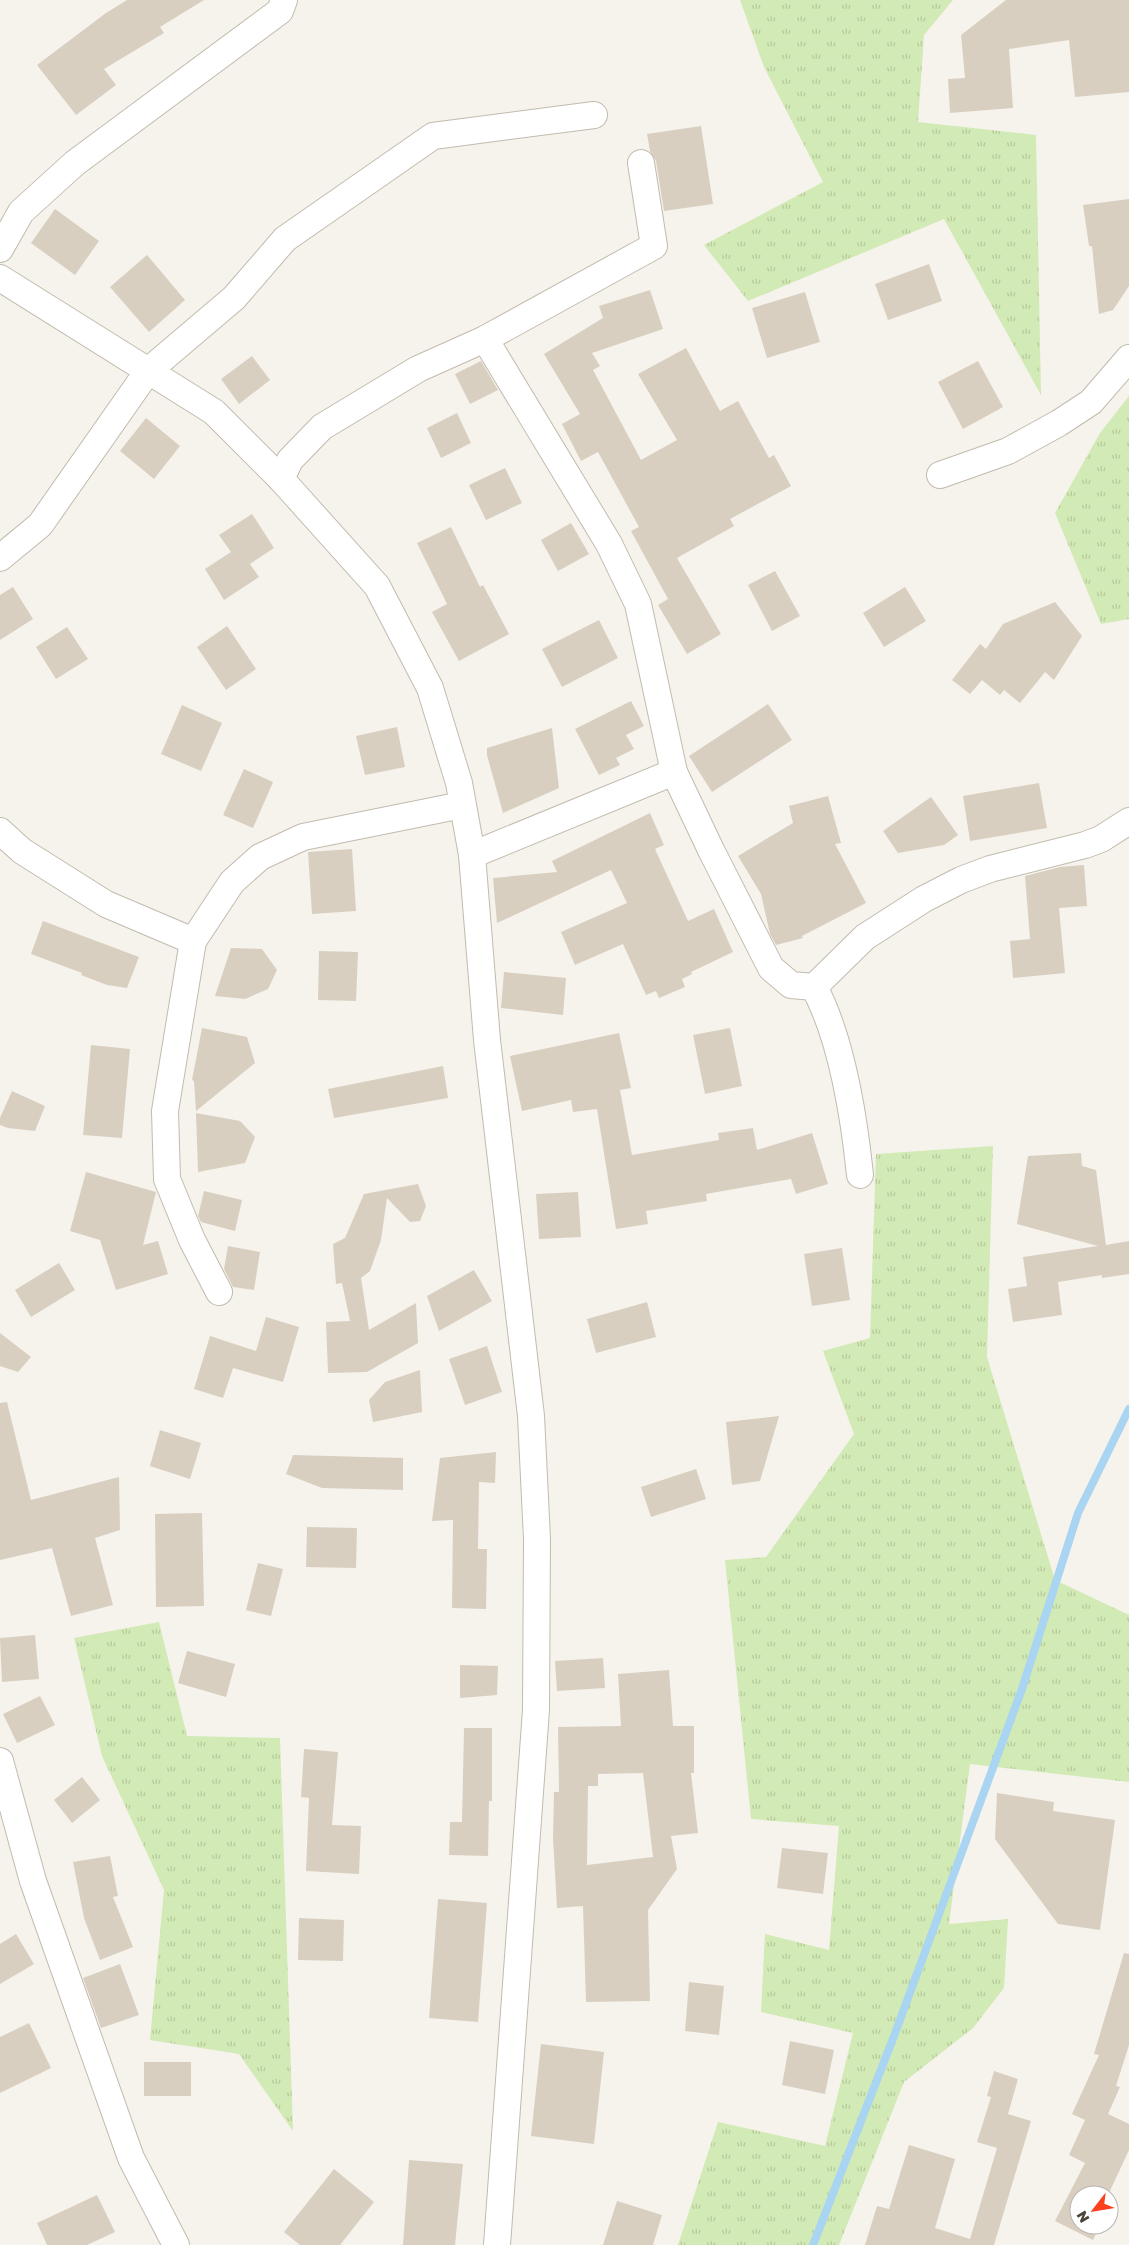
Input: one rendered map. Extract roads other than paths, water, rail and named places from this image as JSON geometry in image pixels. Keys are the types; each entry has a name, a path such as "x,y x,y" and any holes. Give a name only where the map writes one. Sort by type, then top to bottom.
{"street":[{"path":"0,249 21,212 75,163 280,11 284,0"},
{"path":"0,558 40,525 148,371 234,298 285,239 433,136 594,115"},
{"path":"281,479 290,460 322,427 418,368 485,339 654,246 641,163"},
{"path":"0,278 214,412 281,479 377,586 430,688 459,783 472,855 487,1040 531,1416 536,1539 536,1710 497,2245"},
{"path":"485,339 609,544 638,604 674,772 771,968 791,985 814,987 865,937 924,899 961,880 990,869 1085,845 1101,839 1129,821"},
{"path":"940,475 1008,451 1059,423 1091,402 1129,358"},
{"path":"472,855 674,772"},
{"path":"219,1292 192,1240 167,1179 165,1112 193,941 232,882 260,857 303,837 462,805"},
{"path":"0,831 22,851 106,904 193,941"},
{"path":"814,987 824,1005 834,1034 855,1127 860,1175"},
{"path":"0,1761 33,1882 131,2158 176,2245"}],"waterway":[{"path":"813,2245 894,2036 1022,1689 1078,1513 1129,1409"}]}
